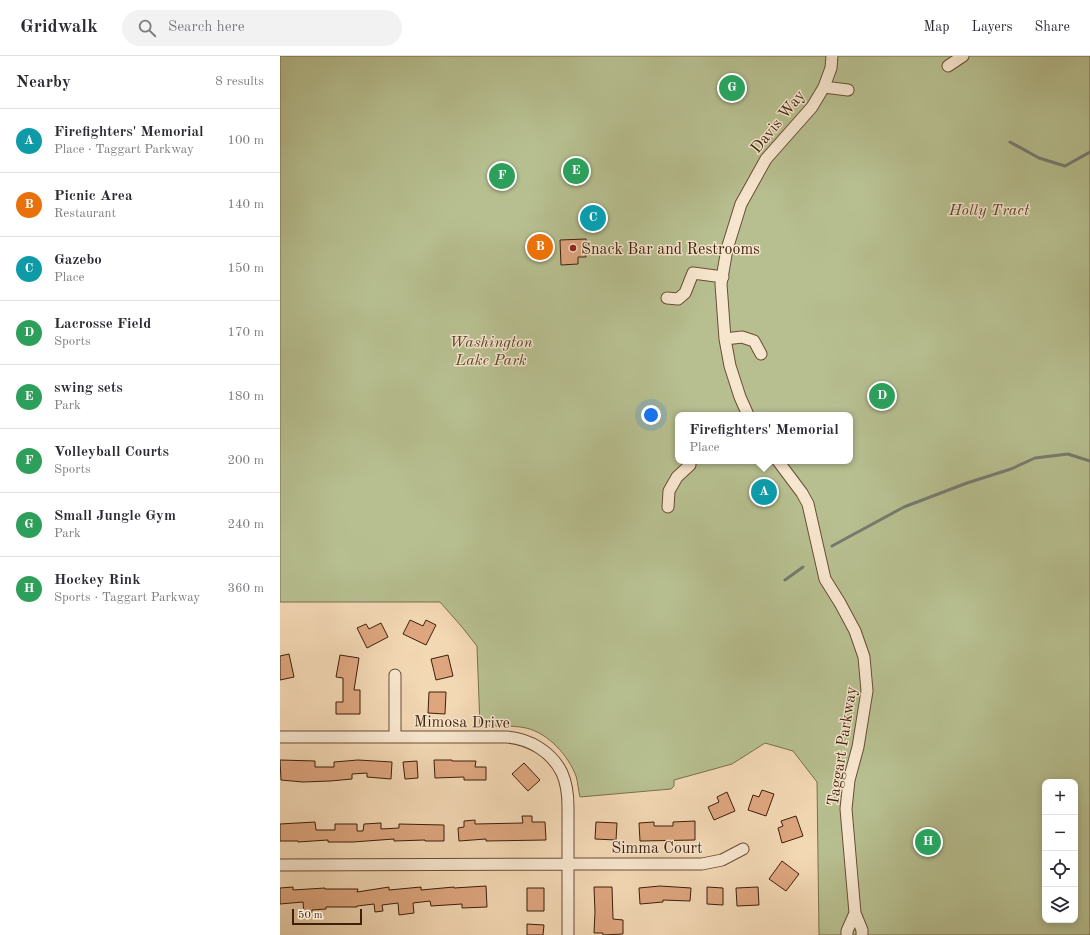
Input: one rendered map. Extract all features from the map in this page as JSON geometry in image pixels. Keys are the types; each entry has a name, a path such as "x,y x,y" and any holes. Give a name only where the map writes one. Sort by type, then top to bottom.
{"street":[{"name":"Davis Way","path":"722,277 727,249 741,204 766,159 812,107 824,87 831,68 832,56"},
{"path":"948,66 963,56"},
{"path":"824,87 848,90"},
{"path":"668,298 678,299 685,293 693,273 722,277 721,284 725,339 730,366 747,412"},
{"path":"725,339 742,337 754,341 761,354"},
{"name":"Taggart Parkway","path":"782,464 808,504 825,579 855,631 864,657 867,690 858,747 849,780 846,809 855,913 862,930 862,935"},
{"path":"668,507 668,491 677,477 690,465"},
{"path":"395,675 395,736"},
{"name":"Mimosa Drive","path":"280,737 507,737 537,745 554,761 565,780 568,807 568,935"},
{"name":"Simma Court","path":"568,864 702,864 722,860 742,849"},
{"path":"280,865 568,864"},
{"name":"Taggart Parkway","path":"847,935 847,931 855,913"}],"green space":[{"path":"280,56 1090,56 1090,935 819,935 817,782 793,751 765,743 732,764 674,780 674,786 671,789 580,797 576,776 568,760 556,746 542,735 520,727 480,727 477,646 440,602 280,602"}],"building":[{"path":"593,209 599,212 602,218 599,224 593,227 587,224 584,218 587,212"},
{"name":"Snack Bar and Restrooms","path":"586,239 586,257 578,257 578,264 561,265 560,240"},
{"path":"410,620 423,626 426,620 436,625 426,645 403,634"},
{"path":"381,623 388,637 367,648 357,628 366,624 369,629"},
{"path":"289,654 294,677 280,680 280,656"},
{"path":"340,655 359,658 354,690 360,690 360,714 336,714 336,702 343,702 343,678 336,677"},
{"path":"448,655 453,676 436,680 431,659"},
{"path":"429,692 446,692 445,714 428,713"},
{"path":"280,760 315,761 315,767 334,767 334,762 358,760 392,762 391,779 367,777 367,773 352,774 352,779 330,781 303,782 281,780"},
{"path":"434,760 476,761 475,767 486,767 486,780 464,780 464,777 435,778"},
{"path":"417,761 418,778 405,779 403,762"},
{"path":"524,763 540,780 528,791 512,774"},
{"path":"762,790 774,794 766,816 748,810 753,795 759,797"},
{"path":"727,792 735,811 714,820 708,807 719,802 717,797"},
{"path":"522,816 532,816 532,822 545,822 546,840 486,841 486,839 459,841 458,828 464,827 464,821 475,820 475,824 523,823"},
{"path":"796,816 803,836 782,843 778,828 783,826 781,821"},
{"path":"695,821 695,840 640,841 639,823 654,822 654,826 673,826 673,822"},
{"path":"315,822 316,830 335,830 335,824 357,824 357,831 363,831 364,824 381,823 381,829 399,828 399,824 444,825 444,841 394,841 394,839 353,842 328,842 328,840 298,842 280,841 280,824"},
{"path":"596,822 617,823 616,840 595,839"},
{"path":"782,861 799,874 786,891 769,879"},
{"path":"486,886 487,907 462,908 462,904 431,906 430,901 413,903 414,913 399,915 398,903 382,905 383,911 375,912 374,904 357,907 326,907 326,909 312,910 312,913 304,913 303,902 280,904 280,888 293,887 293,890 325,888 358,889 357,892 389,887 389,890 421,887 421,890"},
{"path":"660,886 691,888 690,901 663,900 663,902 640,904 639,888"},
{"path":"594,887 612,887 613,919 623,920 623,934 603,935 603,933 594,933"},
{"path":"707,887 723,888 723,905 707,904"},
{"path":"758,887 759,905 737,906 736,888"},
{"path":"527,888 544,888 544,911 527,911"},
{"path":"527,924 544,925 543,935 527,935"}],"waterway":[{"path":"1010,142 1039,158 1065,166 1090,152"},
{"path":"832,546 904,507 967,483 1011,469 1035,458 1068,454 1090,461"},
{"path":"785,580 803,567"}],"place":[{"name":"Small Jungle Gym","path":"732,88"},
{"name":"swing sets","path":"576,171"},
{"name":"Volleyball Courts","path":"502,176"},
{"name":"Gazebo","path":"593,218"},
{"name":"Picnic Area","path":"540,247"},
{"name":"Snack Bar and Restrooms","path":"573,248"},
{"name":"Lacrosse Field","path":"882,396"},
{"name":"Firefighters' Memorial","path":"764,492"},
{"name":"Hockey Rink","path":"928,842"}],"park label":[{"name":"Holly Tract","path":"989,209"},
{"name":"Washington Lake Park","path":"491,350"}]}
